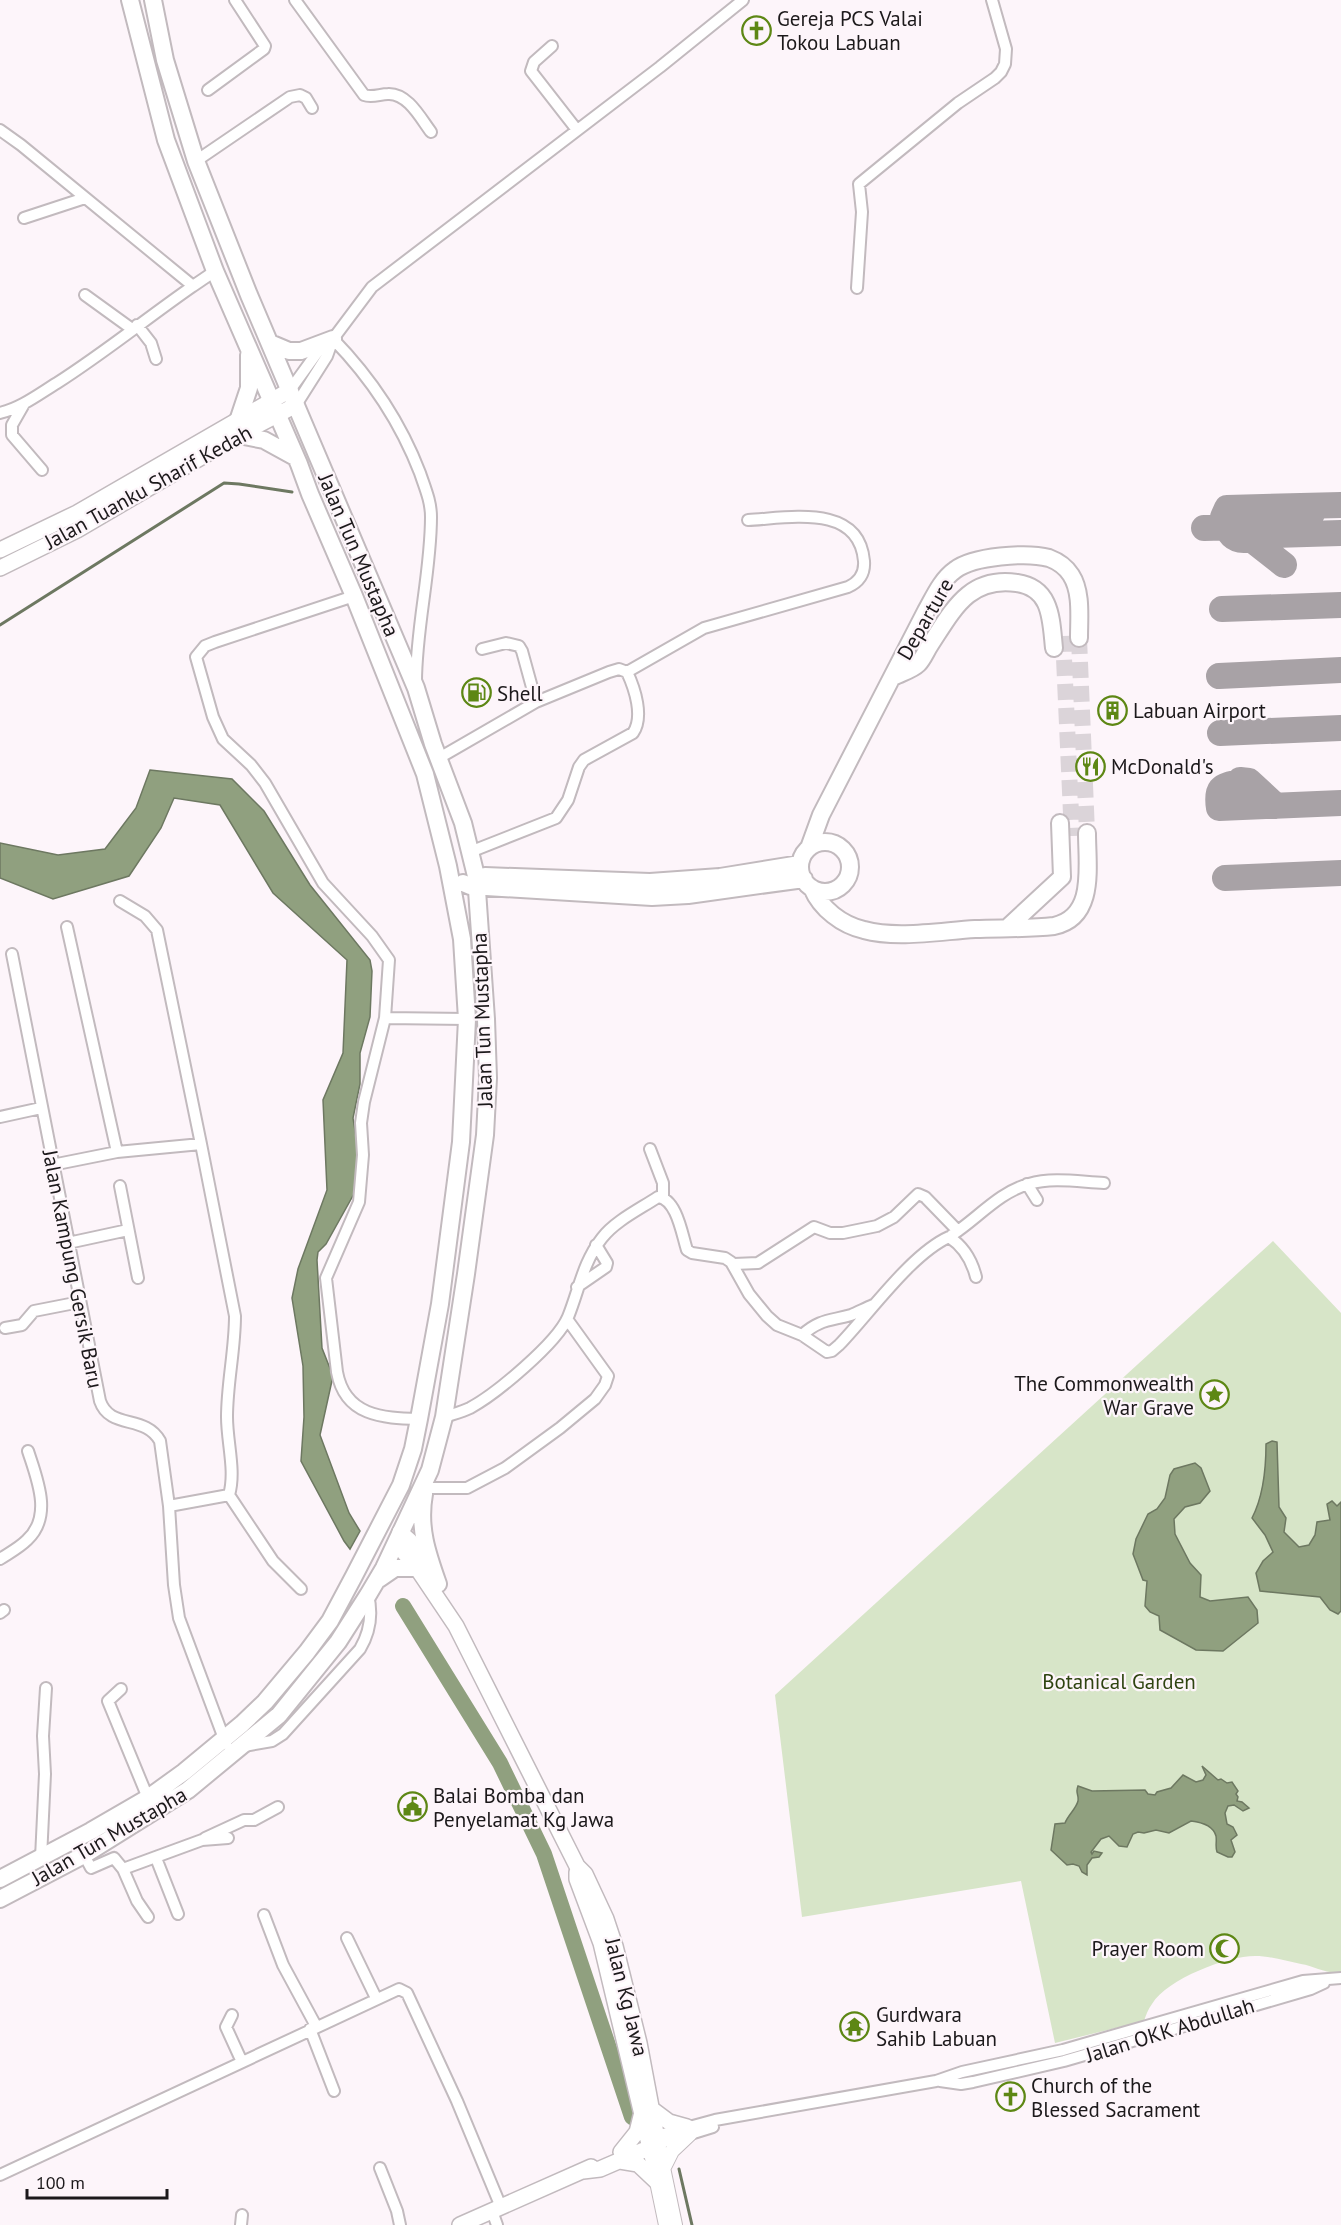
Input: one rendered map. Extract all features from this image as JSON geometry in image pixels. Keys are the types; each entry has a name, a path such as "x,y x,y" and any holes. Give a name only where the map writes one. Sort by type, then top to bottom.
{"main road":[{"path":"130,0 166,140 215,271 249,346 472,882 462,939"},
{"name":"Jalan Tun Mustapha","path":"0,1899 84,1855 188,1790 238,1750 279,1715 311,1677 338,1642 368,1595 430,1470 444,1417 485,1135 488,1078 483,984 463,823 416,688 330,488 196,161 165,60 153,0"},
{"path":"270,343 289,351 302,351 333,339"},
{"path":"249,346 249,388 238,428 264,440 297,461"},
{"name":"Jalan Tuanku Sharif Kedah","path":"0,550 78,513 293,398"},
{"name":"Jalan Tuanku Sharif Kedah","path":"0,568 77,530 238,428"},
{"name":"Departure","path":"809,848 821,815 893,677 944,580 960,566 976,561 1009,557 1050,558 1072,576 1079,598 1065,640 1040,592 1030,586 1008,582 995,583 971,591 955,606 917,664 893,677"},
{"path":"0,1879 148,1798 224,1740 271,1696 358,1587 375,1560 396,1538 393,1514 400,1485 413,1449 440,1304 452,1221 461,1142 467,1019 462,939 448,866 426,774"},
{"path":"463,823 486,868 515,884"},
{"path":"472,882 515,884 650,882 720,877 805,877 828,892 837,890 848,878 850,861 846,853 833,843 824,842 809,848 805,877 815,896 831,914 849,925 866,931 894,933 1054,927 1074,918 1085,899 1073,831 1073,861 1070,869 1007,928"},
{"path":"483,984 487,965 485,925 487,910 497,896 515,884"},
{"path":"430,1470 421,1510 423,1538 438,1584"},
{"path":"330,1621 400,1485"},
{"name":"Jalan Kg Jawa","path":"396,1538 456,1626"},
{"name":"Jalan Kg Jawa","path":"396,1538 410,1541 438,1584 456,1626 577,1866 577,1879 601,1942 653,2142"},
{"path":"377,1580 395,1568 417,1568"},
{"path":"656,2181 638,2164 620,2156 637,2132 647,2112 688,2131"},
{"name":"Jalan OKK Abdullah","path":"460,2225 497,2215 583,2171 653,2142"}],"street":[{"path":"208,90 264,50 264,46 235,0"},
{"path":"295,0 364,95 369,97 392,94 398,96 405,100 431,132"},
{"path":"293,398 320,350 333,339 372,287 578,130 743,0"},
{"path":"857,288 862,212 859,184 958,103 995,78 1000,72 1005,64 1006,49 992,0"},
{"path":"552,46 534,62 531,71 578,130"},
{"path":"196,161 290,97 300,95 306,98 312,108"},
{"path":"0,130 193,286"},
{"path":"24,218 85,198"},
{"path":"0,413 24,403 98,356 215,271"},
{"path":"85,295 135,327 151,343 156,359"},
{"path":"293,398 327,356 333,339"},
{"path":"333,339 354,361 397,420 429,498 431,516 416,688"},
{"path":"24,403 12,425 12,435 42,470"},
{"path":"627,672 704,628 848,587 856,583 861,576 864,568 862,548 854,532 846,526 824,519 748,520"},
{"path":"354,596 215,642 205,646 196,657 213,717 223,739 265,783 323,884 372,936 389,960 386,1018 364,1102 361,1123 363,1155 359,1202 326,1278 337,1372 344,1394 354,1406 368,1412 419,1419"},
{"path":"482,649 506,643 519,646 536,702"},
{"path":"439,758 536,702 609,672 619,669 627,672 632,682 639,718 638,726 633,733 584,760 579,767 568,800 556,818 475,850"},
{"path":"120,901 145,916 157,930 235,1316 235,1345 227,1416 232,1479 229,1496 273,1561 301,1589"},
{"path":"67,927 117,1152"},
{"name":"Jalan Kampung Gersik Baru","path":"12,954 52,1165 102,1407 106,1413 118,1419 142,1425 155,1432 160,1441 169,1506 174,1585 179,1618 224,1740 238,1750"},
{"path":"386,1018 467,1019"},
{"path":"0,1117 41,1108"},
{"path":"52,1165 117,1152 201,1144"},
{"path":"650,1149 663,1183 663,1198"},
{"path":"444,1417 470,1408 498,1388 554,1338 567,1319 585,1266 604,1234 658,1197 663,1198 672,1206 687,1250 692,1253 725,1258 734,1264 749,1294 767,1316 777,1325 802,1335 824,1351 831,1352 922,1255 1002,1197 1027,1184 1059,1181 1104,1183"},
{"path":"1027,1184 1037,1200"},
{"path":"120,1186 138,1278"},
{"path":"734,1264 758,1263 814,1227 830,1233 843,1233 877,1226 894,1216 918,1194 925,1197 953,1234 973,1266 976,1277"},
{"path":"68,1243 128,1230"},
{"path":"577,1287 606,1267 607,1263 596,1245"},
{"path":"5,1328 22,1325 34,1311 80,1302"},
{"path":"802,1335 830,1318 850,1315 877,1303"},
{"path":"425,1488 473,1486 505,1468 595,1399 606,1385 608,1376 567,1319"},
{"path":"0,1559 29,1538 39,1518 41,1494 28,1452"},
{"path":"169,1506 229,1496"},
{"path":"238,1750 272,1741 283,1734 360,1649 367,1635 370,1620 371,1609 368,1595"},
{"path":"41,1858 46,1688"},
{"path":"122,1689 108,1701 148,1798"},
{"path":"123,1869 202,1840 244,1820 254,1820 278,1808"},
{"path":"202,1840 228,1838"},
{"path":"84,1855 91,1868 114,1858 123,1869 137,1901 148,1917"},
{"path":"156,1858 178,1914"},
{"path":"264,1915 283,1965 313,2027 334,2091"},
{"path":"347,1938 376,1998"},
{"name":"Jalan OKK Abdullah","path":"653,2142 735,2117 936,2081 962,2072 1063,2050 1303,1981 1336,1979"},
{"path":"0,2175 313,2027 399,1989 408,1993 457,2102 497,2215"},
{"path":"232,2015 226,2027 242,2062"},
{"path":"664,2167 672,2151 688,2131"},
{"path":"653,2142 664,2167 675,2225"},
{"path":"653,2142 656,2181 666,2225"},
{"path":"380,2168 397,2211 400,2225"}],"green space":[{"name":"Botanical Garden","path":"1273,1241 1341,1313 1341,1972 1326,1971 1266,1957 1255,1956 1229,1960 1199,1971 1170,1986 1152,2004 1144,2021 1055,2043 1021,1881 802,1917 775,1695"}],"shaded area":[{"path":"150,770 232,779 264,811 310,885 370,960 372,971 370,1017 360,1053 360,1084 353,1118 360,1162 355,1192 326,1244 318,1252 317,1260 322,1348 333,1376 320,1435 349,1513 360,1531 350,1549 301,1461 304,1417 303,1366 292,1298 298,1269 327,1190 323,1100 343,1053 347,960 273,893 220,805 174,798 161,828 129,876 53,899 0,878 0,843 58,855 105,849 136,808"},
{"path":"1272,1441 1277,1442 1279,1507 1286,1518 1284,1532 1299,1547 1309,1545 1315,1535 1317,1522 1330,1520 1327,1504 1332,1501 1337,1506 1341,1502 1341,1611 1338,1614 1330,1610 1320,1597 1260,1591 1256,1573 1263,1561 1273,1552 1265,1535 1252,1518 1263,1482 1266,1444"},
{"path":"1195,1463 1201,1468 1210,1491 1200,1503 1185,1507 1174,1519 1175,1534 1190,1563 1201,1575 1200,1597 1210,1601 1248,1597 1257,1610 1258,1623 1223,1651 1196,1650 1160,1630 1159,1616 1150,1612 1145,1606 1147,1581 1143,1580 1133,1554 1136,1539 1148,1514 1157,1509 1165,1498 1170,1475 1174,1469"},
{"path":"1202,1766 1218,1780 1232,1782 1238,1791 1237,1801 1249,1808 1243,1811 1234,1805 1228,1806 1225,1813 1227,1824 1233,1827 1237,1835 1231,1840 1235,1852 1232,1857 1217,1852 1216,1836 1212,1829 1202,1823 1191,1821 1169,1833 1156,1830 1133,1834 1127,1847 1119,1846 1109,1836 1101,1839 1091,1852 1092,1854 1094,1851 1102,1853 1099,1857 1092,1858 1087,1865 1087,1875 1079,1866 1067,1865 1051,1850 1055,1824 1065,1823 1076,1807 1078,1786 1092,1791 1145,1790 1148,1794 1155,1795 1157,1792 1171,1788 1183,1775 1196,1782 1203,1780 1206,1775"}],"waterway":[{"path":"0,625 224,483 292,492"},
{"path":"403,1606 500,1763 544,1854 632,2117"},
{"path":"679,2169 692,2225"}],"taxiway":[{"path":"1284,565 1251,539 1235,538 1229,532 1223,517 1227,508 1341,505"},
{"path":"1204,528 1280,526 1295,515 1313,512"},
{"path":"1273,535 1341,533"},
{"path":"1222,609 1341,605"},
{"path":"1219,676 1341,670"},
{"path":"1220,733 1341,728"},
{"path":"1276,806 1249,781 1240,780 1239,783 1227,785 1221,789 1218,796 1219,808 1341,803"},
{"path":"1225,878 1341,873"}],"tunnel":[{"path":"1063,636 1072,836"},
{"path":"1079,638 1087,833"}],"place":[{"name":"Gereja PCS Valai Tokou Labuan","path":"756,30"},
{"name":"Shell","path":"476,693"},
{"name":"Labuan Airport","path":"1112,710"},
{"name":"McDonald's","path":"1090,766"},
{"name":"The Commonwealth War Grave","path":"1215,1395"},
{"name":"Balai Bomba dan Penyelamat Kg Jawa","path":"412,1807"},
{"name":"Prayer Room","path":"1225,1948"},
{"name":"Gurdwara Sahib Labuan","path":"855,2026"},
{"name":"Church of the Blessed Sacrament","path":"1010,2097"}]}
